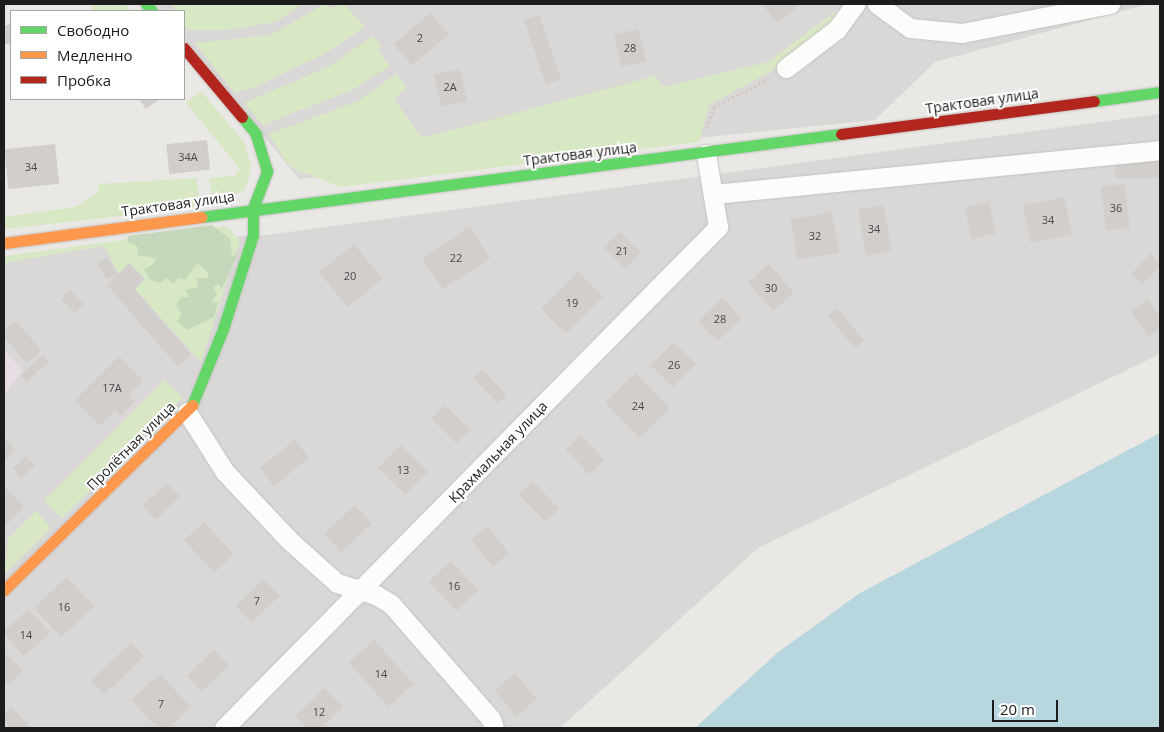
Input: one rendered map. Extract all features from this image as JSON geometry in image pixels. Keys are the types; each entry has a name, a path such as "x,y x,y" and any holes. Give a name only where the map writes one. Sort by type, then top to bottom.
{"street":[{"path":"786,68 837,29 855,4"},
{"path":"877,4 910,28 962,32 1110,4"},
{"name":"Пролётная улица","path":"4,590 187,412 199,395 223,329 252,235 253,208 267,171 256,134 185,49"},
{"name":"Трактовая улица","path":"4,243 253,208 706,154 1160,92"},
{"path":"713,194 1160,150"},
{"name":"Крахмальная улица","path":"224,728 363,591 718,227 706,154"},
{"path":"187,412 225,472 290,541 336,583 363,591 391,604 407,620 491,719 494,728"}],"path":[{"path":"706,154 708,119 714,107 753,90"}],"shaded area":[{"path":"155,4 1148,4 935,62 875,120 299,179 185,40 185,10 160,10"},
{"path":"1160,114 1160,354 758,548 560,728 4,728 4,258 115,243 267,235"},
{"path":"4,350 23,371 4,395"}],"green space":[{"path":"91,4 125,4 130,10 91,10"},
{"path":"172,4 302,4 276,22 226,30 188,30 185,26 185,10 175,10"},
{"path":"325,4 330,8 344,4 365,27 324,54 256,87 235,93 195,43 270,35"},
{"path":"837,10 833,23 773,70 709,105 699,142 341,187 297,170 286,162 269,134 358,101 396,74 407,88 394,99 422,138 655,76 664,87 768,62"},
{"path":"373,36 381,46 377,50 390,66 354,89 263,125 244,103 328,67"},
{"path":"201,91 244,142 251,166 246,189 218,204 212,197 209,178 234,176 240,169 186,103"},
{"path":"197,178 199,202 193,208 4,229 4,217 75,207 99,192 98,184"},
{"path":"212,225 230,239 232,257 238,253 222,289 218,284 213,288 217,294 211,303 218,302 214,317 187,330 177,322 181,314 176,305 181,297 189,297 185,290 198,287 196,278 207,278 209,273 197,263 185,280 178,278 173,284 166,278 161,283 150,280 144,269 153,265 156,258 137,255 138,247 127,242 128,236"},
{"path":"226,226 240,240 201,362 135,289 145,278 129,263 119,274 104,246 4,263 4,256"},
{"path":"165,380 183,398 62,519 44,501"},
{"path":"36,511 51,528 4,574 8,539"}],"water":[{"path":"1160,433 1160,728 695,728 777,653 860,593"}],"building":[{"path":"762,4 801,4 777,23"},
{"path":"430,13 448,34 412,66 394,44"},
{"path":"539,15 561,79 546,85 524,20"},
{"path":"10,24 10,43 4,45 4,26"},
{"path":"638,29 646,61 622,67 614,35"},
{"path":"460,69 467,101 441,107 435,74"},
{"path":"140,100 159,100 146,109"},
{"path":"207,140 210,170 169,174 166,144"},
{"path":"55,144 59,184 8,189 4,149"},
{"path":"1115,158 1160,158 1160,178 1115,178"},
{"path":"1125,184 1130,228 1106,230 1101,187"},
{"path":"1064,197 1072,234 1031,243 1023,206"},
{"path":"989,202 996,233 972,239 965,208"},
{"path":"884,205 891,251 866,255 858,209"},
{"path":"832,212 839,252 798,260 791,219"},
{"path":"470,227 490,258 442,289 422,258"},
{"path":"619,232 641,253 625,269 604,248"},
{"path":"354,244 382,279 347,307 319,272"},
{"path":"1151,253 1160,266 1142,284 1131,274"},
{"path":"107,257 117,273 107,279 97,263"},
{"path":"129,263 145,279 135,289 191,355 178,367 107,285"},
{"path":"769,264 794,293 773,311 748,282"},
{"path":"578,272 603,297 566,334 541,309"},
{"path":"70,290 84,304 75,313 61,299"},
{"path":"722,298 741,318 718,341 698,321"},
{"path":"1148,299 1160,317 1160,328 1148,336 1131,311"},
{"path":"837,308 864,340 855,348 828,316"},
{"path":"16,321 41,350 27,363 4,337 4,331"},
{"path":"674,342 696,364 673,387 651,365"},
{"path":"43,355 49,362 26,381 20,375"},
{"path":"119,356 143,381 129,395 135,401 120,415 115,410 100,426 75,400"},
{"path":"482,370 507,395 498,403 474,378"},
{"path":"636,373 670,408 639,438 605,403"},
{"path":"445,405 470,430 456,443 432,418"},
{"path":"581,435 604,460 589,474 566,449"},
{"path":"4,438 16,449 5,460 4,459"},
{"path":"295,440 309,458 274,486 260,468"},
{"path":"401,445 428,472 405,494 378,468"},
{"path":"26,456 35,466 21,478 13,468"},
{"path":"533,481 559,509 545,522 519,494"},
{"path":"167,483 180,497 156,519 143,506"},
{"path":"4,486 24,507 4,527"},
{"path":"355,505 372,523 341,552 324,534"},
{"path":"204,522 234,554 214,573 184,540"},
{"path":"487,527 509,553 493,567 471,540"},
{"path":"451,561 478,590 456,611 429,581"},
{"path":"67,577 94,606 61,637 34,608"},
{"path":"264,579 280,596 251,622 235,606"},
{"path":"29,609 50,633 24,656 4,634 4,631"},
{"path":"374,640 413,684 388,707 349,663"},
{"path":"131,643 144,657 104,694 91,681"},
{"path":"214,650 229,666 202,691 187,675"},
{"path":"4,652 23,670 9,685 4,680"},
{"path":"515,673 537,699 516,716 494,690"},
{"path":"160,674 191,707 169,728 158,728 131,700"},
{"path":"325,688 343,707 321,728 306,728 295,716"},
{"path":"11,707 32,728 10,728 4,722 4,714"}],"traffic: fast":[{"path":"146,4 151,10"},
{"path":"1094,101 1160,92"},
{"path":"192,405 223,329 253,235 253,208 267,171 256,134 242,117"},
{"path":"201,217 841,134"}],"traffic: slow":[{"path":"4,243 201,217"},
{"path":"4,590 192,405"}],"traffic: jam":[{"path":"185,49 242,117"},
{"path":"841,134 1094,101"}]}
